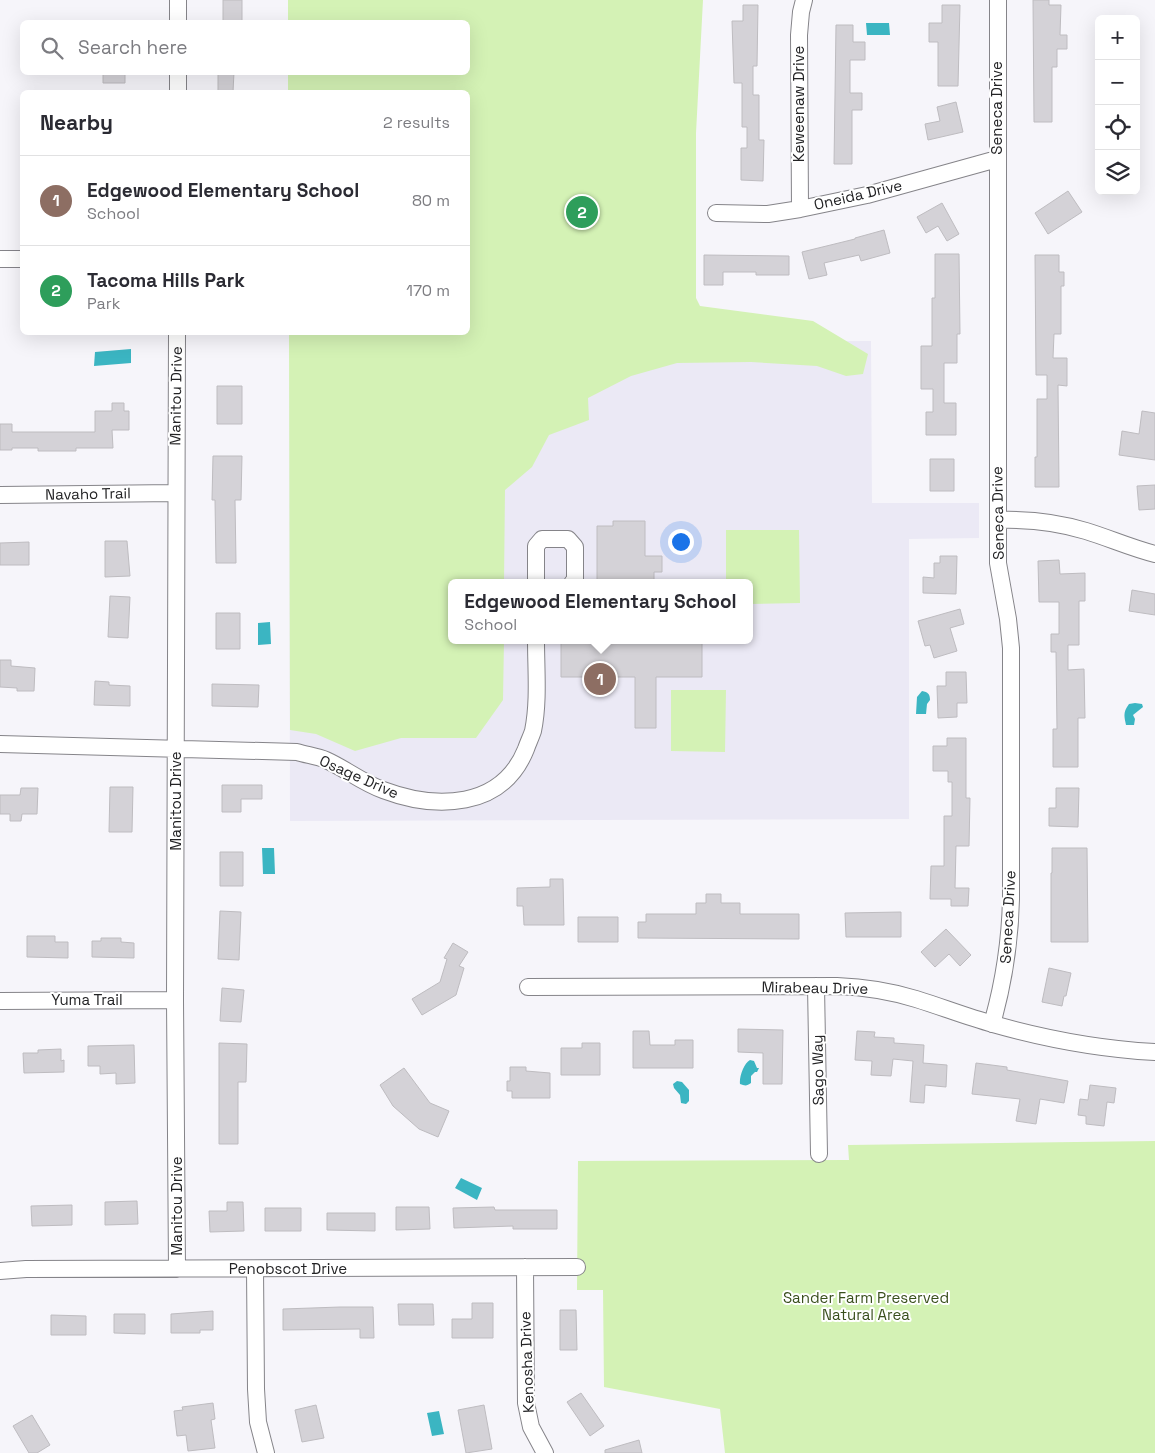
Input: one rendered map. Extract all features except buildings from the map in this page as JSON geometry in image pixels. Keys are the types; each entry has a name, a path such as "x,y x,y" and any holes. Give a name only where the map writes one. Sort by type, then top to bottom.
{"street":[{"path":"178,0 178,20"},
{"name":"Keweenaw Drive","path":"800,209 799,35 804,0"},
{"name":"Seneca Drive","path":"992,1024 1005,975 1011,899 1011,648 998,563 998,0"},
{"path":"178,75 178,90"},
{"name":"Oneida Drive","path":"716,214 768,214 800,209 867,195 997,159"},
{"path":"0,259 20,259"},
{"name":"Manitou Drive","path":"177,335 175,1000 177,1269"},
{"name":"Navaho Trail","path":"0,495 175,493"},
{"path":"998,520 1035,521 1070,526 1155,554"},
{"path":"536,579 536,546 542,540 568,539 575,547 575,579"},
{"name":"Osage Drive","path":"0,744 297,752 324,760 382,790 414,800 438,802 467,800 487,793 502,784 523,757 532,732 536,694 536,644"},
{"name":"Sago Way","path":"816,986 819,1154"},
{"name":"Mirabeau Drive","path":"528,988 858,987 898,994 992,1024 1076,1043 1155,1052"},
{"name":"Yuma Trail","path":"0,1000 175,1000"},
{"name":"Kenosha Drive","path":"525,1268 526,1403 531,1427 545,1453"},
{"name":"Penobscot Drive","path":"0,1271 26,1269 577,1268"},
{"path":"255,1269 256,1389 258,1422 266,1453"}],"shaded area":[{"path":"871,341 872,503 979,503 979,538 909,539 909,819 290,821 289,344"}],"green space":[{"path":"288,0 703,0 696,133 696,298 700,306 813,321 868,354 863,374 846,376 817,366 751,362 677,363 631,376 588,398 589,420 549,435 532,467 505,490 504,579 448,579 448,644 504,644 503,700 476,738 401,738 355,751 316,734 290,730 289,335 470,335 470,90 288,90 288,75 470,75 470,20 288,20"},
{"path":"726,530 799,530 800,603 753,604 753,579 726,579"},
{"path":"671,690 726,690 725,752 671,751"},
{"name":"Sander Farm Preserved Natural Area","path":"1155,1141 1155,1453 725,1453 720,1409 604,1387 603,1290 577,1290 578,1161 849,1160 848,1145"}],"water":[{"path":"866,23 889,23 890,35 867,35"},
{"path":"131,349 131,363 94,366 95,352"},
{"path":"270,622 271,644 258,645 258,623"},
{"path":"922,691 930,696 930,700 927,704 926,714 916,714 917,697"},
{"path":"1129,704 1142,704 1143,707 1133,715 1135,719 1134,725 1126,725 1124,717 1126,709"},
{"path":"262,848 274,848 275,874 263,874"},
{"path":"750,1060 754,1061 757,1068 759,1068 751,1076 751,1083 748,1085 740,1084 742,1070"},
{"path":"677,1081 682,1082 689,1090 689,1101 686,1104 681,1103 680,1095 674,1088 673,1084"},
{"path":"461,1178 482,1188 477,1200 455,1188"},
{"path":"439,1411 444,1434 432,1436 427,1413"}],"place":[{"name":"Tacoma Hills Park","path":"582,212"},
{"name":"Edgewood Elementary School","path":"600,679"}]}
